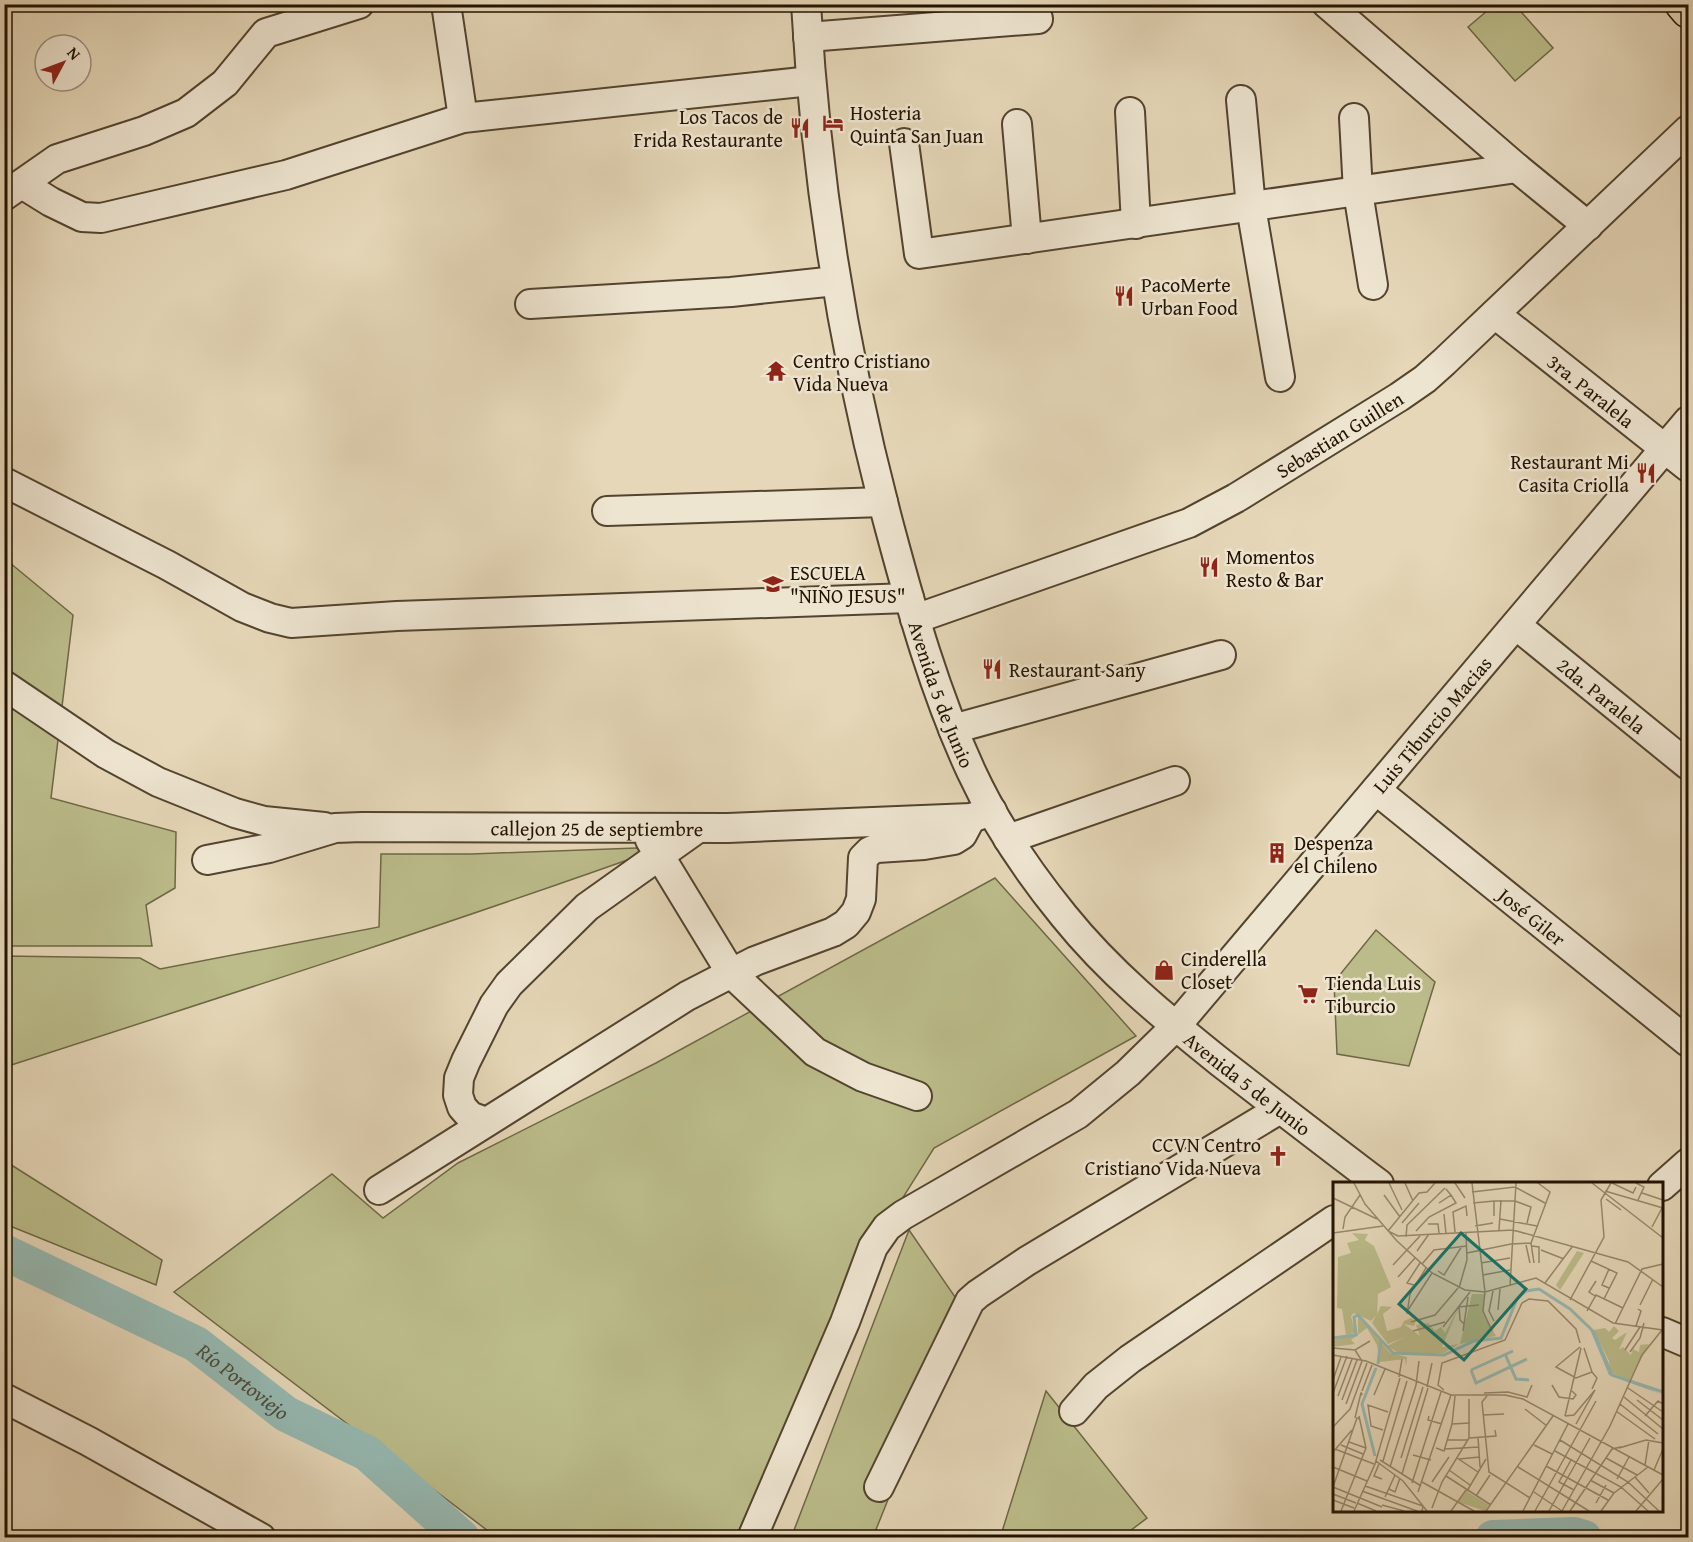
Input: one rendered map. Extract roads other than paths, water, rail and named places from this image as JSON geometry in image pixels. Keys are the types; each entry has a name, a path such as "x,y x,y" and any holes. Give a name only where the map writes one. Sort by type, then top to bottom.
{"main road":[{"path":"1682,4 1689,11"}],"street":[{"path":"13,190 57,159 144,132 186,113 225,83 266,33 359,4"},
{"path":"446,4 463,118"},
{"name":"Avenida 5 de Junio","path":"807,4 811,81 825,209 836,280 866,435 912,609 934,679 972,773 981,814 1008,839 1037,882 1093,950 1128,985 1280,1109 1376,1182"},
{"path":"1334,7 1517,168 1588,226"},
{"path":"808,37 1038,19"},
{"path":"13,190 51,202 82,217 101,218 286,175 463,118 811,81"},
{"path":"1241,100 1251,207 1280,377"},
{"path":"1130,112 1136,224"},
{"path":"1354,118 1358,192 1373,285"},
{"path":"1017,124 1027,239"},
{"name":"Sebastian Guillen","path":"4,482 167,565 242,607 270,618 291,622 397,616 912,609 1189,523 1236,498 1399,398 1425,379 1689,130"},
{"path":"904,143 919,254 1517,168"},
{"path":"530,304 731,292 836,280"},
{"name":"3ra. Paralela","path":"1495,314 1689,467"},
{"name":"Luis Tiburcio Macias","path":"752,1538 845,1322 873,1247 887,1227 903,1215 1078,1114 1128,1073 1176,1026 1689,421"},
{"path":"607,511 883,502"},
{"name":"2da. Paralela","path":"1516,625 1689,765"},
{"path":"953,729 1221,655"},
{"path":"4,685 106,754 158,782 235,813 264,820 334,828"},
{"path":"1008,839 1175,781"},
{"name":"José Giler","path":"1376,790 1689,1042"},
{"path":"379,1190 687,996 755,961 833,932 846,924 856,912 861,899 863,858 870,851 877,848 924,845 954,840 962,835 981,814"},
{"name":"callejon 25 de septiembre","path":"207,860 268,848 334,828 362,826 698,828 981,814"},
{"path":"642,828 731,973 815,1052 863,1077 916,1096"},
{"path":"486,1122 470,1116 462,1107 458,1095 459,1078 494,1005 509,984 587,907 698,828"},
{"path":"879,1487 970,1301 1027,1261 1280,1109"},
{"path":"1663,1185 1689,1163"},
{"path":"1074,1411 1096,1386 1130,1359 1333,1221"},
{"path":"1663,1332 1689,1343"},
{"path":"4,1398 88,1441 261,1538"}],"waterway":[{"name":"Río Portoviejo","path":"4,1252 196,1344 286,1414 367,1453 462,1538"},
{"name":"Río Portoviejo","path":"1493,1538 1574,1535 1584,1538"}],"place":[{"name":"Hosteria Quinta San Juan","path":"833,123"},
{"name":"Los Tacos de Frida Restaurante","path":"800,128"},
{"name":"PacoMerte Urban Food","path":"1124,296"},
{"name":"Centro Cristiano Vida Nueva","path":"776,371"},
{"name":"Restaurant Mi Casita Criolla","path":"1646,473"},
{"name":"Momentos Resto & Bar","path":"1209,567"},
{"name":"ESCUELA \"NIÑO JESUS\"","path":"773,584"},
{"name":"Restaurant Sany","path":"992,669"},
{"name":"Despenza el Chileno","path":"1277,853"},
{"name":"Cinderella Closet","path":"1164,970"},
{"name":"Tienda Luis Tiburcio","path":"1308,994"},
{"name":"CCVN Centro Cristiano Vida Nueva","path":"1278,1156"}]}
